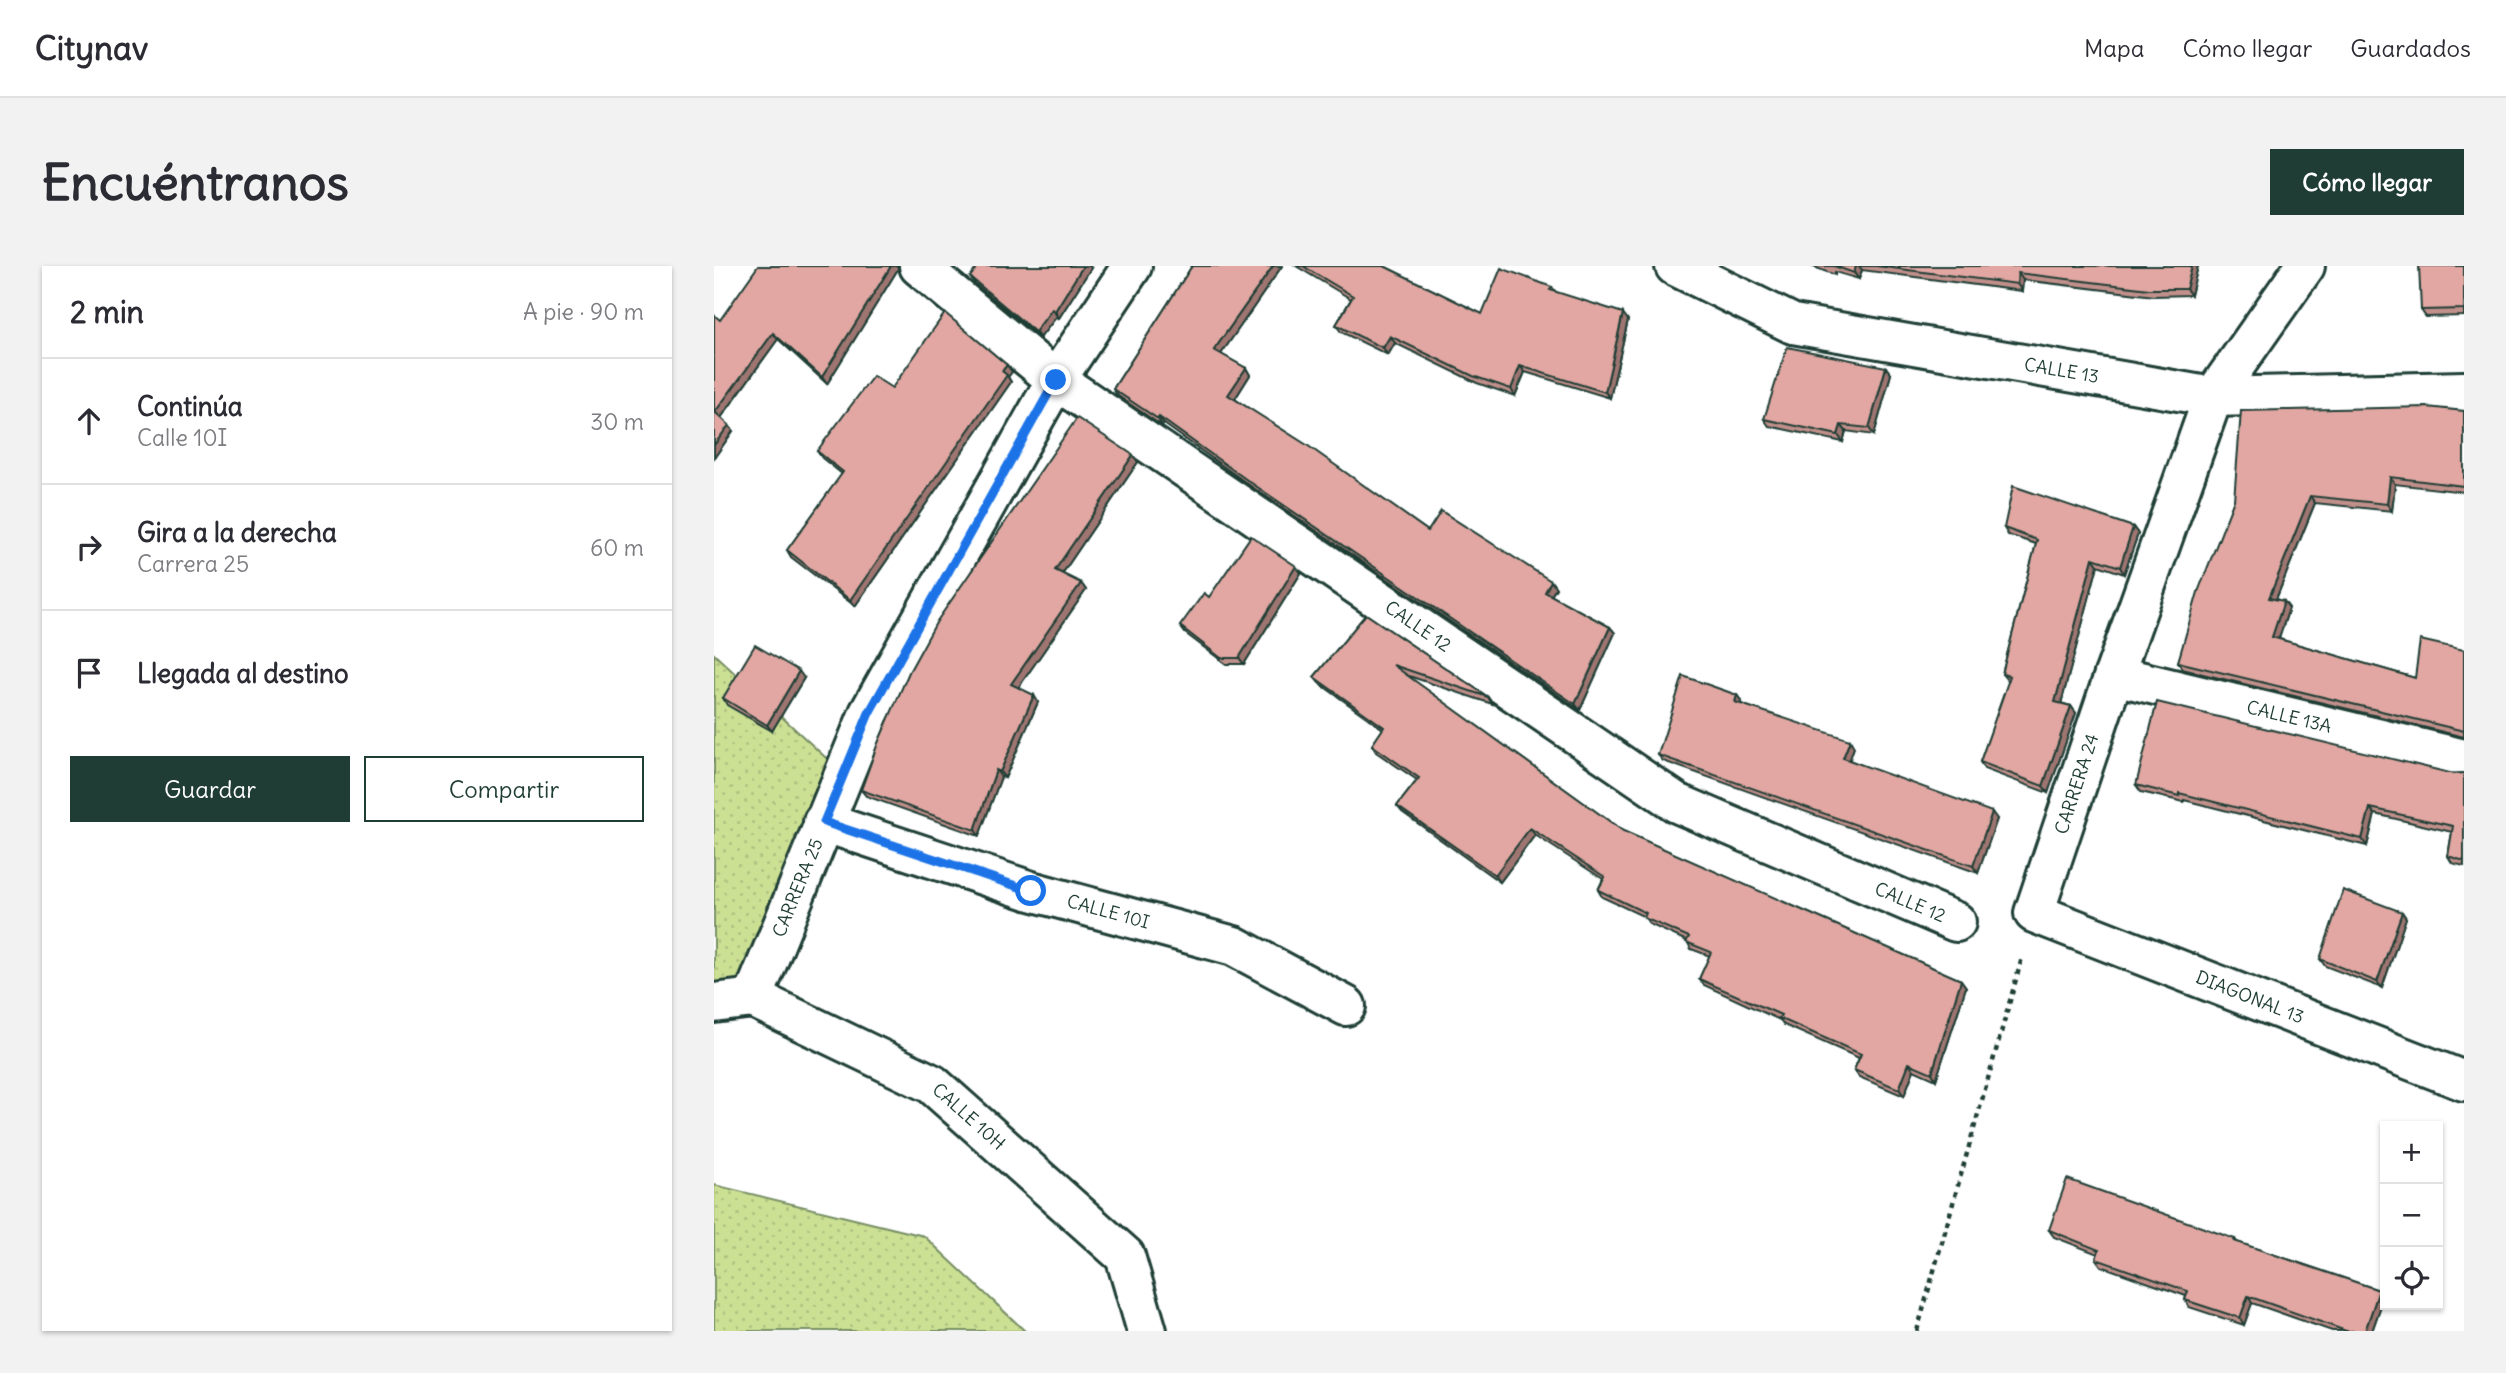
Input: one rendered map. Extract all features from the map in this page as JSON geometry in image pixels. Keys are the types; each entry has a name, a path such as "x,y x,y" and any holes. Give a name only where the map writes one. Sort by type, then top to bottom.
{"street":[{"name":"CALLE 12","path":"919,266 1056,380 1677,803 1956,922"},
{"name":"CARRERA 25","path":"753,998 869,713 1056,380 1132,266"},
{"name":"CALLE 13","path":"1675,266 1793,324 2213,397 2464,391"},
{"name":"CARRERA 24","path":"2035,913 2113,675 2213,397 2305,266"},
{"name":"CALLE 13A","path":"2113,675 2464,758"},
{"name":"CALLE 10I","path":"824,822 1031,891 1234,946 1346,1006"},
{"name":"DIAGONAL 13","path":"2035,913 2464,1081"},
{"path":"714,1003 753,998"},
{"name":"CALLE 10H","path":"753,998 932,1084 1125,1256 1147,1331"}],"path":[{"path":"1917,1331 2035,913"}],"green space":[{"path":"714,654 838,769 746,985 714,990"},
{"path":"714,1185 924,1236 1025,1331 714,1331"}],"building":[{"path":"758,266 891,266 822,377 773,333 715,412 729,425 714,445 714,315 720,320"},
{"path":"978,266 1083,266 1055,311 1052,309 1035,332 970,277"},
{"path":"1192,266 1273,266 1214,350 1246,368 1228,395 1307,445 1428,531 1441,511 1551,581 1545,592 1610,627 1575,704 1159,417 1158,419 1113,389"},
{"path":"1303,266 1384,266 1482,314 1501,268 1552,287 1550,290 1623,313 1605,392 1520,366 1511,389 1473,376 1390,336 1383,348 1336,325 1353,296"},
{"path":"1834,266 1856,266 1854,273"},
{"path":"1876,266 2192,266 2186,289 2149,289 2018,273 2017,284"},
{"path":"2419,266 2464,266 2464,309 2421,310"},
{"path":"945,313 1007,365 1002,371 1007,375 850,600 787,550 843,472 817,451 873,376 892,388"},
{"path":"1787,347 1886,367 1869,428 1841,425 1838,435 1764,419"},
{"path":"2427,407 2464,411 2464,486 2390,477 2387,504 2310,496 2269,598 2284,601 2272,637 2415,678 2420,640 2464,650 2464,731 2178,662 2198,592 2234,500 2241,411"},
{"path":"1077,418 1133,455 1055,570 1081,583 1011,684 1034,695 1000,772 996,770 975,830 861,790 909,672 937,621"},
{"path":"2013,486 2133,527 2120,567 2093,558 2055,702 2071,706 2043,786 1980,762 2010,676 2002,674 2037,540 2004,528"},
{"path":"1251,536 1296,566 1239,658 1221,658 1180,626 1204,593 1209,597"},
{"path":"1366,614 1488,697 1393,665 1623,831 1961,980 1932,1073 1909,1063 1899,1089 1854,1070 1861,1054 1699,979 1711,952 1686,942 1689,937 1644,918 1646,913 1598,890 1605,877 1530,828 1495,875 1397,806 1419,778 1372,745 1384,727 1314,677"},
{"path":"755,645 799,671 767,725 723,698"},
{"path":"1683,676 1737,695 1735,702 1850,740 1843,758 1992,812 1973,866 1658,755"},
{"path":"2157,702 2454,774 2464,773 2464,861 2448,856 2453,826 2370,808 2362,839 2179,793 2179,796 2136,785"},
{"path":"2343,890 2402,912 2377,982 2320,959"},
{"path":"2067,1179 2235,1239 2234,1241 2379,1290 2365,1331 2346,1331 2248,1296 2240,1318 2185,1300 2188,1291 2096,1259 2099,1250 2049,1230"}],"route":[{"path":"1031,891 824,822 869,713 1056,380"}]}
